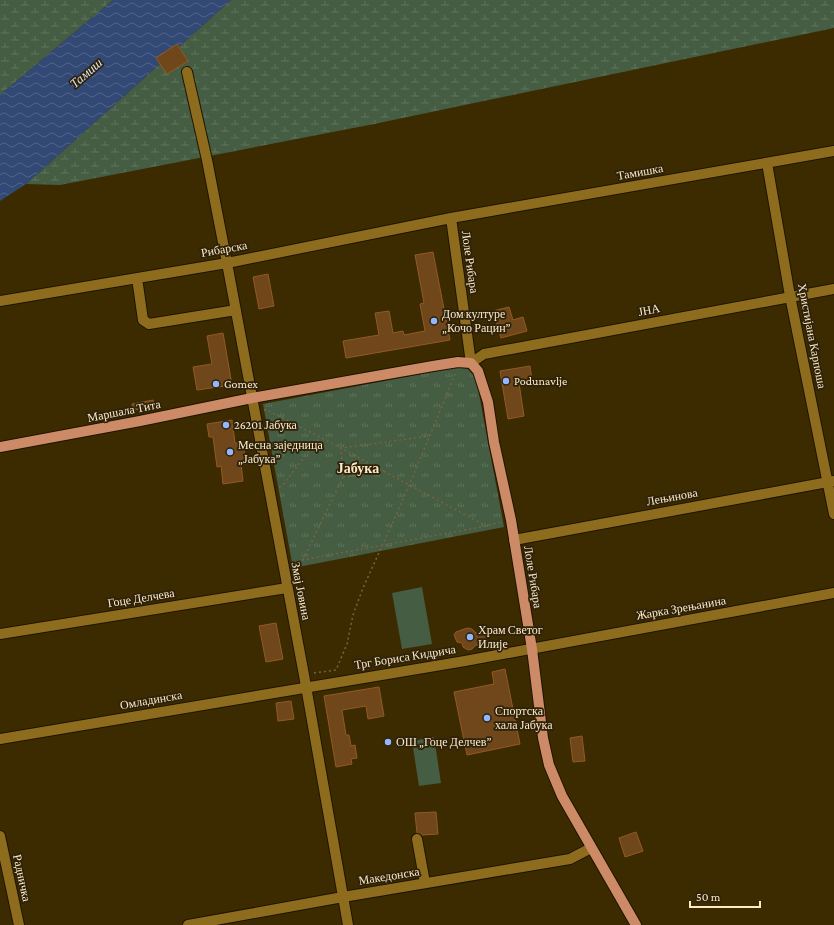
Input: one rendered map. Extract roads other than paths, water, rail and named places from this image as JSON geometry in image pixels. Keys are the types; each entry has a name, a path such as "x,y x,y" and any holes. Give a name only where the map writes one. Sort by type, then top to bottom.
{"main road":[{"path":"252,398 458,362 471,363"},
{"name":"Лоле Рибара","path":"471,363 478,371 488,402 494,442 514,540 532,649 543,738 549,765 562,796 636,925"},
{"name":"Маршала Тита","path":"0,446 140,421 252,398"}],"street":[{"name":"Змај Јовина","path":"187,72 207,160 227,262 282,564 304,674 348,925"},
{"name":"Тамишка","path":"451,218 834,151"},
{"name":"Христијана Карпоша","path":"768,163 790,296 831,481 834,514"},
{"name":"Рибарска","path":"0,301 227,262 451,218"},
{"name":"Лоле Рибара","path":"451,218 471,363"},
{"path":"137,278 143,320 149,324 236,310"},
{"name":"ЈНА","path":"471,363 484,354 834,289"},
{"name":"Лењинова","path":"514,540 831,481"},
{"name":"Гоце Делчева","path":"0,634 287,588"},
{"name":"Жарка Зрењанина","path":"532,649 834,593"},
{"name":"Трг Бориса Кидрича","path":"306,687 532,649"},
{"name":"Омладинска","path":"0,739 306,687"},
{"name":"Радничка","path":"0,836 19,925"},
{"path":"417,839 425,883"},
{"name":"Македонска","path":"188,925 343,896 570,858 591,848"}],"water":[{"name":"Тамиш","path":"113,0 231,0 26,184 0,201 0,95"}],"place":[{"name":"Дом културе „Кочо Рацин”","path":"434,321"},
{"name":"Podunavlje","path":"506,381"},
{"name":"Gomex","path":"216,384"},
{"name":"26201 Јабука","path":"226,425"},
{"name":"Месна заједница „Јабука”","path":"230,452"},
{"name":"Храм Светог Илије","path":"470,637"},
{"name":"Спортска хала Јабука","path":"487,718"},
{"name":"ОШ „Гоце Делчев”","path":"388,742"}],"district":[{"name":"Јабука","path":"358,468"}]}
